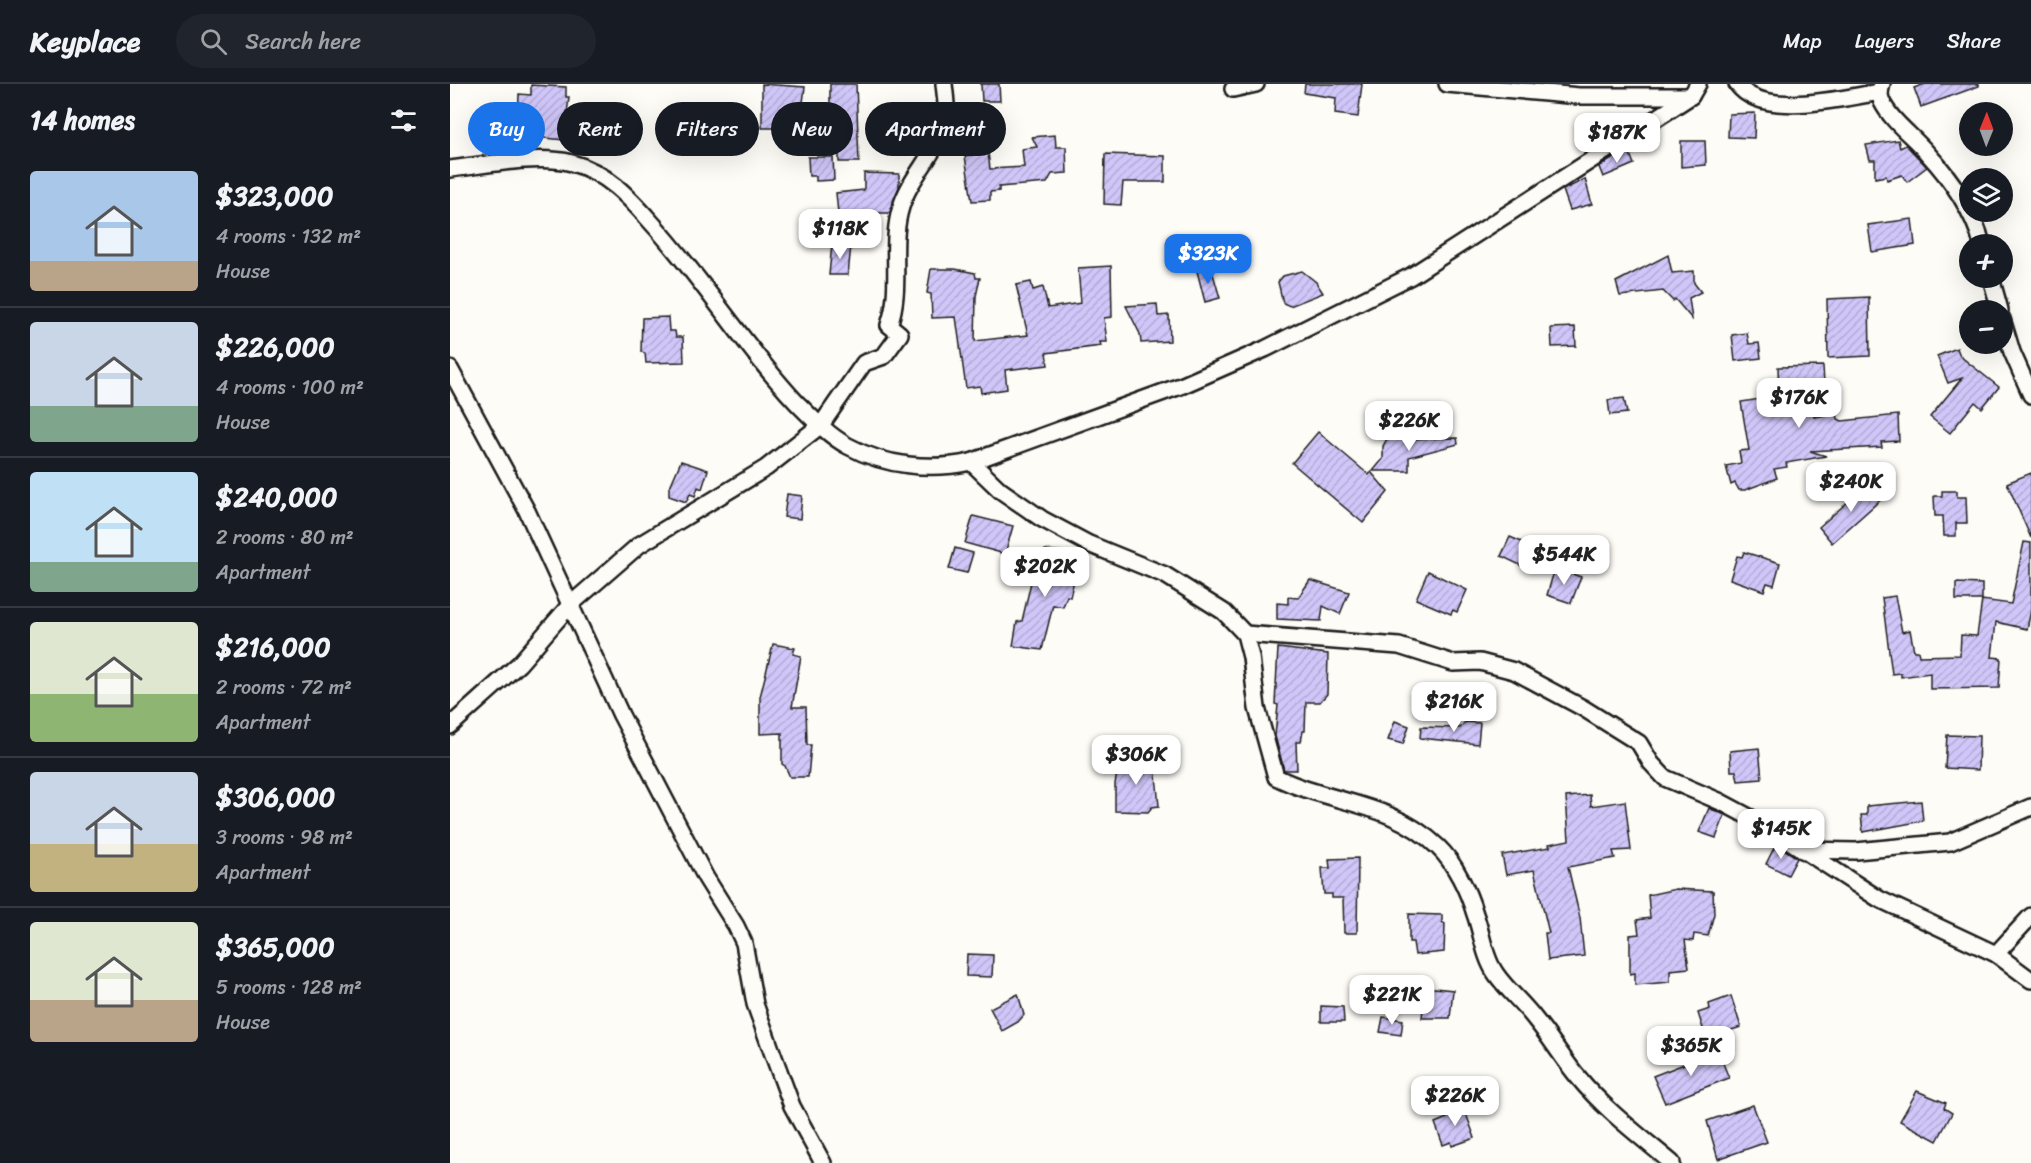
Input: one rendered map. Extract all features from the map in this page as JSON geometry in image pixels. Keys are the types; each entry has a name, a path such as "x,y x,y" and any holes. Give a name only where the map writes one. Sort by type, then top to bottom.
{"street":[{"path":"450,726 519,664 570,605 639,545 766,468 821,425 864,363 884,356 900,334 889,325 896,292 895,234 901,206 916,173 938,139 946,117 944,84"},
{"path":"1233,89 1256,84"},
{"path":"1447,84 1579,96 1695,90"},
{"path":"1737,84 1744,94 1768,102 1831,100 1881,88 1884,104 1929,155 1959,195 1977,225 1979,234"},
{"path":"450,169 553,161 572,163 620,187 681,255 778,382 821,425 846,446 881,461 942,468 971,462 1183,385 1265,349 1410,276 1695,90"},
{"path":"2013,354 2031,395"},
{"path":"450,369 527,512 662,794 740,934 755,1004 771,1049 792,1106 823,1163"},
{"path":"971,462 1000,490 1042,519 1089,544 1165,575 1224,612 1245,634 1251,657 1257,708 1276,777 1297,787 1334,795 1388,815 1417,830 1439,848 1458,874 1475,913 1495,973 1530,1012 1577,1076 1600,1101 1672,1163"},
{"path":"1245,634 1398,646 1453,663 1480,662 1514,671 1583,708 1639,743 1651,763 1665,778 1721,802 1768,827 1879,899 1996,954 2031,980"},
{"path":"1802,850 1856,851 1950,842 2031,807"},
{"path":"1996,954 2031,916"}],"building":[{"path":"762,84 805,87 803,102 771,102 771,128 762,128"},
{"path":"830,84 856,84 859,162 839,162 839,156 853,156 853,102 830,102"},
{"path":"981,84 999,84 1000,101 982,101"},
{"path":"1305,84 1362,84 1358,117 1335,114 1336,98 1304,93"},
{"path":"1925,84 1979,84 1979,86 1921,107 1914,88"},
{"path":"531,85 566,87 568,102 557,102 557,139 545,138 545,102 519,102 519,94 531,95"},
{"path":"1755,113 1754,138 1728,137 1729,114"},
{"path":"1055,135 1056,147 1066,147 1067,173 1052,174 1047,183 999,187 999,191 990,192 990,200 972,201 965,156 988,156 990,169 1024,167 1022,149 1037,147 1032,137"},
{"path":"1898,140 1900,148 1906,145 1927,167 1907,182 1902,175 1887,180 1886,176 1875,178 1875,160 1870,160 1866,145"},
{"path":"1681,141 1705,141 1706,165 1681,167"},
{"path":"1628,149 1634,164 1603,177 1599,167"},
{"path":"1105,154 1165,156 1165,182 1123,182 1121,205 1104,204"},
{"path":"808,157 833,157 834,180 816,181 816,176 809,176"},
{"path":"864,173 899,174 899,187 890,213 838,213 836,193 864,190"},
{"path":"1585,179 1592,204 1570,210 1563,190"},
{"path":"1912,219 1915,245 1872,252 1868,225"},
{"path":"832,244 851,245 848,275 829,275"},
{"path":"1668,255 1672,273 1694,271 1694,283 1701,292 1689,298 1692,319 1675,299 1673,301 1663,291 1620,296 1616,282"},
{"path":"1111,266 1112,317 1104,318 1107,342 1100,342 1101,346 1046,353 1048,365 1005,370 1007,389 981,393 980,386 966,388 956,317 932,318 931,294 927,293 931,269 955,269 975,273 976,278 980,278 976,296 975,341 1028,335 1016,285 1031,282 1033,290 1043,287 1048,308 1081,303 1078,268"},
{"path":"1211,267 1220,298 1205,302 1197,271"},
{"path":"1302,271 1316,282 1323,293 1290,306 1283,303 1278,282 1283,276"},
{"path":"1869,297 1870,356 1828,358 1827,299"},
{"path":"1157,304 1158,316 1169,315 1170,341 1141,343 1140,334 1126,306"},
{"path":"668,317 669,331 675,331 676,337 683,337 684,362 646,363 645,353 641,352 642,318"},
{"path":"1575,327 1576,346 1552,347 1551,328"},
{"path":"1747,333 1749,344 1759,343 1761,358 1735,361 1732,335"},
{"path":"1957,348 1960,356 1999,387 1982,408 1975,402 1950,433 1930,417 1962,378 1948,383 1937,356"},
{"path":"1823,366 1824,384 1814,384 1814,417 1837,413 1838,419 1842,421 1898,415 1899,441 1881,442 1882,447 1810,451 1826,456 1786,463 1787,467 1774,469 1777,478 1745,490 1739,490 1735,483 1731,485 1726,466 1741,463 1739,451 1749,450 1741,402 1779,396 1778,367"},
{"path":"1624,398 1627,413 1610,415 1608,400"},
{"path":"1318,432 1369,475 1371,472 1388,492 1363,523 1292,463"},
{"path":"1457,438 1458,444 1409,457 1409,471 1373,471 1383,459 1383,446 1387,439"},
{"path":"681,461 708,470 702,489 698,487 695,496 690,494 686,502 669,496 669,489"},
{"path":"2031,473 2031,538 2007,483"},
{"path":"1865,487 1886,495 1832,543 1819,527"},
{"path":"1942,491 1957,491 1957,497 1966,497 1967,523 1956,523 1956,536 1944,536 1943,516 1935,516 1934,496 1942,496"},
{"path":"787,494 802,496 800,519 784,517"},
{"path":"973,516 1013,526 1005,554 965,543"},
{"path":"1510,537 1531,546 1522,566 1501,556"},
{"path":"2024,542 2031,543 2031,610 2027,629 1996,622 1992,657 2001,658 1999,688 1930,689 1930,673 1901,677 1901,673 1892,674 1882,598 1895,596 1902,632 1910,630 1914,651 1918,651 1919,656 1960,655 1961,635 1977,636 1982,600 2011,604"},
{"path":"955,548 973,553 967,573 949,569"},
{"path":"1045,550 1065,552 1065,559 1078,563 1070,597 1067,596 1063,607 1053,605 1042,650 1013,646 1017,622 1022,621 1032,578 1030,577"},
{"path":"1744,552 1780,563 1774,585 1767,583 1764,591 1730,579 1737,556 1742,557"},
{"path":"1555,568 1581,577 1571,603 1547,595"},
{"path":"1428,571 1467,590 1457,612 1453,610 1451,614 1416,599"},
{"path":"1310,580 1349,592 1340,614 1323,606 1321,621 1277,619 1277,603 1288,604 1288,597 1298,598"},
{"path":"1956,583 1982,584 1982,600 1956,600"},
{"path":"773,644 795,648 793,654 801,656 792,707 806,707 807,745 811,745 808,777 790,777 782,764 782,733 760,734 760,697"},
{"path":"1278,648 1328,654 1327,694 1320,702 1306,702 1305,731 1303,731 1301,742 1296,742 1297,770 1284,770 1275,736 1278,705 1275,704"},
{"path":"1395,721 1409,726 1403,744 1388,740"},
{"path":"1465,722 1480,723 1478,744 1420,738 1421,727 1460,728"},
{"path":"1947,735 1979,736 1978,770 1945,768"},
{"path":"1759,748 1762,779 1738,781 1736,771 1731,771 1730,751"},
{"path":"1131,757 1151,758 1151,765 1155,765 1159,806 1152,807 1148,812 1115,811 1115,784 1119,762 1128,762"},
{"path":"1590,795 1591,806 1625,801 1631,850 1613,851 1615,858 1568,867 1580,918 1584,956 1548,960 1545,933 1549,933 1534,870 1506,875 1502,855 1550,847 1549,844 1569,840 1566,797"},
{"path":"1921,801 1923,821 1863,832 1861,815 1867,815 1867,806"},
{"path":"1709,808 1725,815 1716,838 1699,832"},
{"path":"1776,844 1797,858 1788,875 1766,864"},
{"path":"1358,858 1357,933 1344,933 1343,898 1332,898 1332,894 1324,894 1322,868 1330,868 1329,859"},
{"path":"1676,889 1713,891 1714,914 1708,936 1694,934 1693,941 1685,940 1689,968 1670,970 1670,982 1635,985 1635,973 1630,974 1630,935 1639,934 1637,920 1650,918 1648,895"},
{"path":"1409,914 1442,915 1442,922 1445,924 1444,952 1415,955 1413,942 1409,942"},
{"path":"967,954 993,955 992,977 966,976"},
{"path":"1425,987 1453,990 1450,1018 1422,1018"},
{"path":"1018,994 1024,1015 1018,1022 1002,1031 990,1008"},
{"path":"1731,996 1741,1027 1706,1038 1698,1013 1710,1009 1709,1004"},
{"path":"1321,1006 1343,1007 1344,1022 1321,1022"},
{"path":"1383,1017 1403,1020 1401,1035 1380,1032"},
{"path":"1718,1051 1729,1078 1665,1103 1653,1076"},
{"path":"1917,1091 1946,1103 1944,1108 1952,1113 1937,1141 1900,1121"},
{"path":"1462,1103 1475,1138 1452,1146 1451,1142 1443,1145 1435,1123 1447,1118 1444,1110"},
{"path":"1753,1105 1767,1142 1718,1159 1707,1121"}]}
